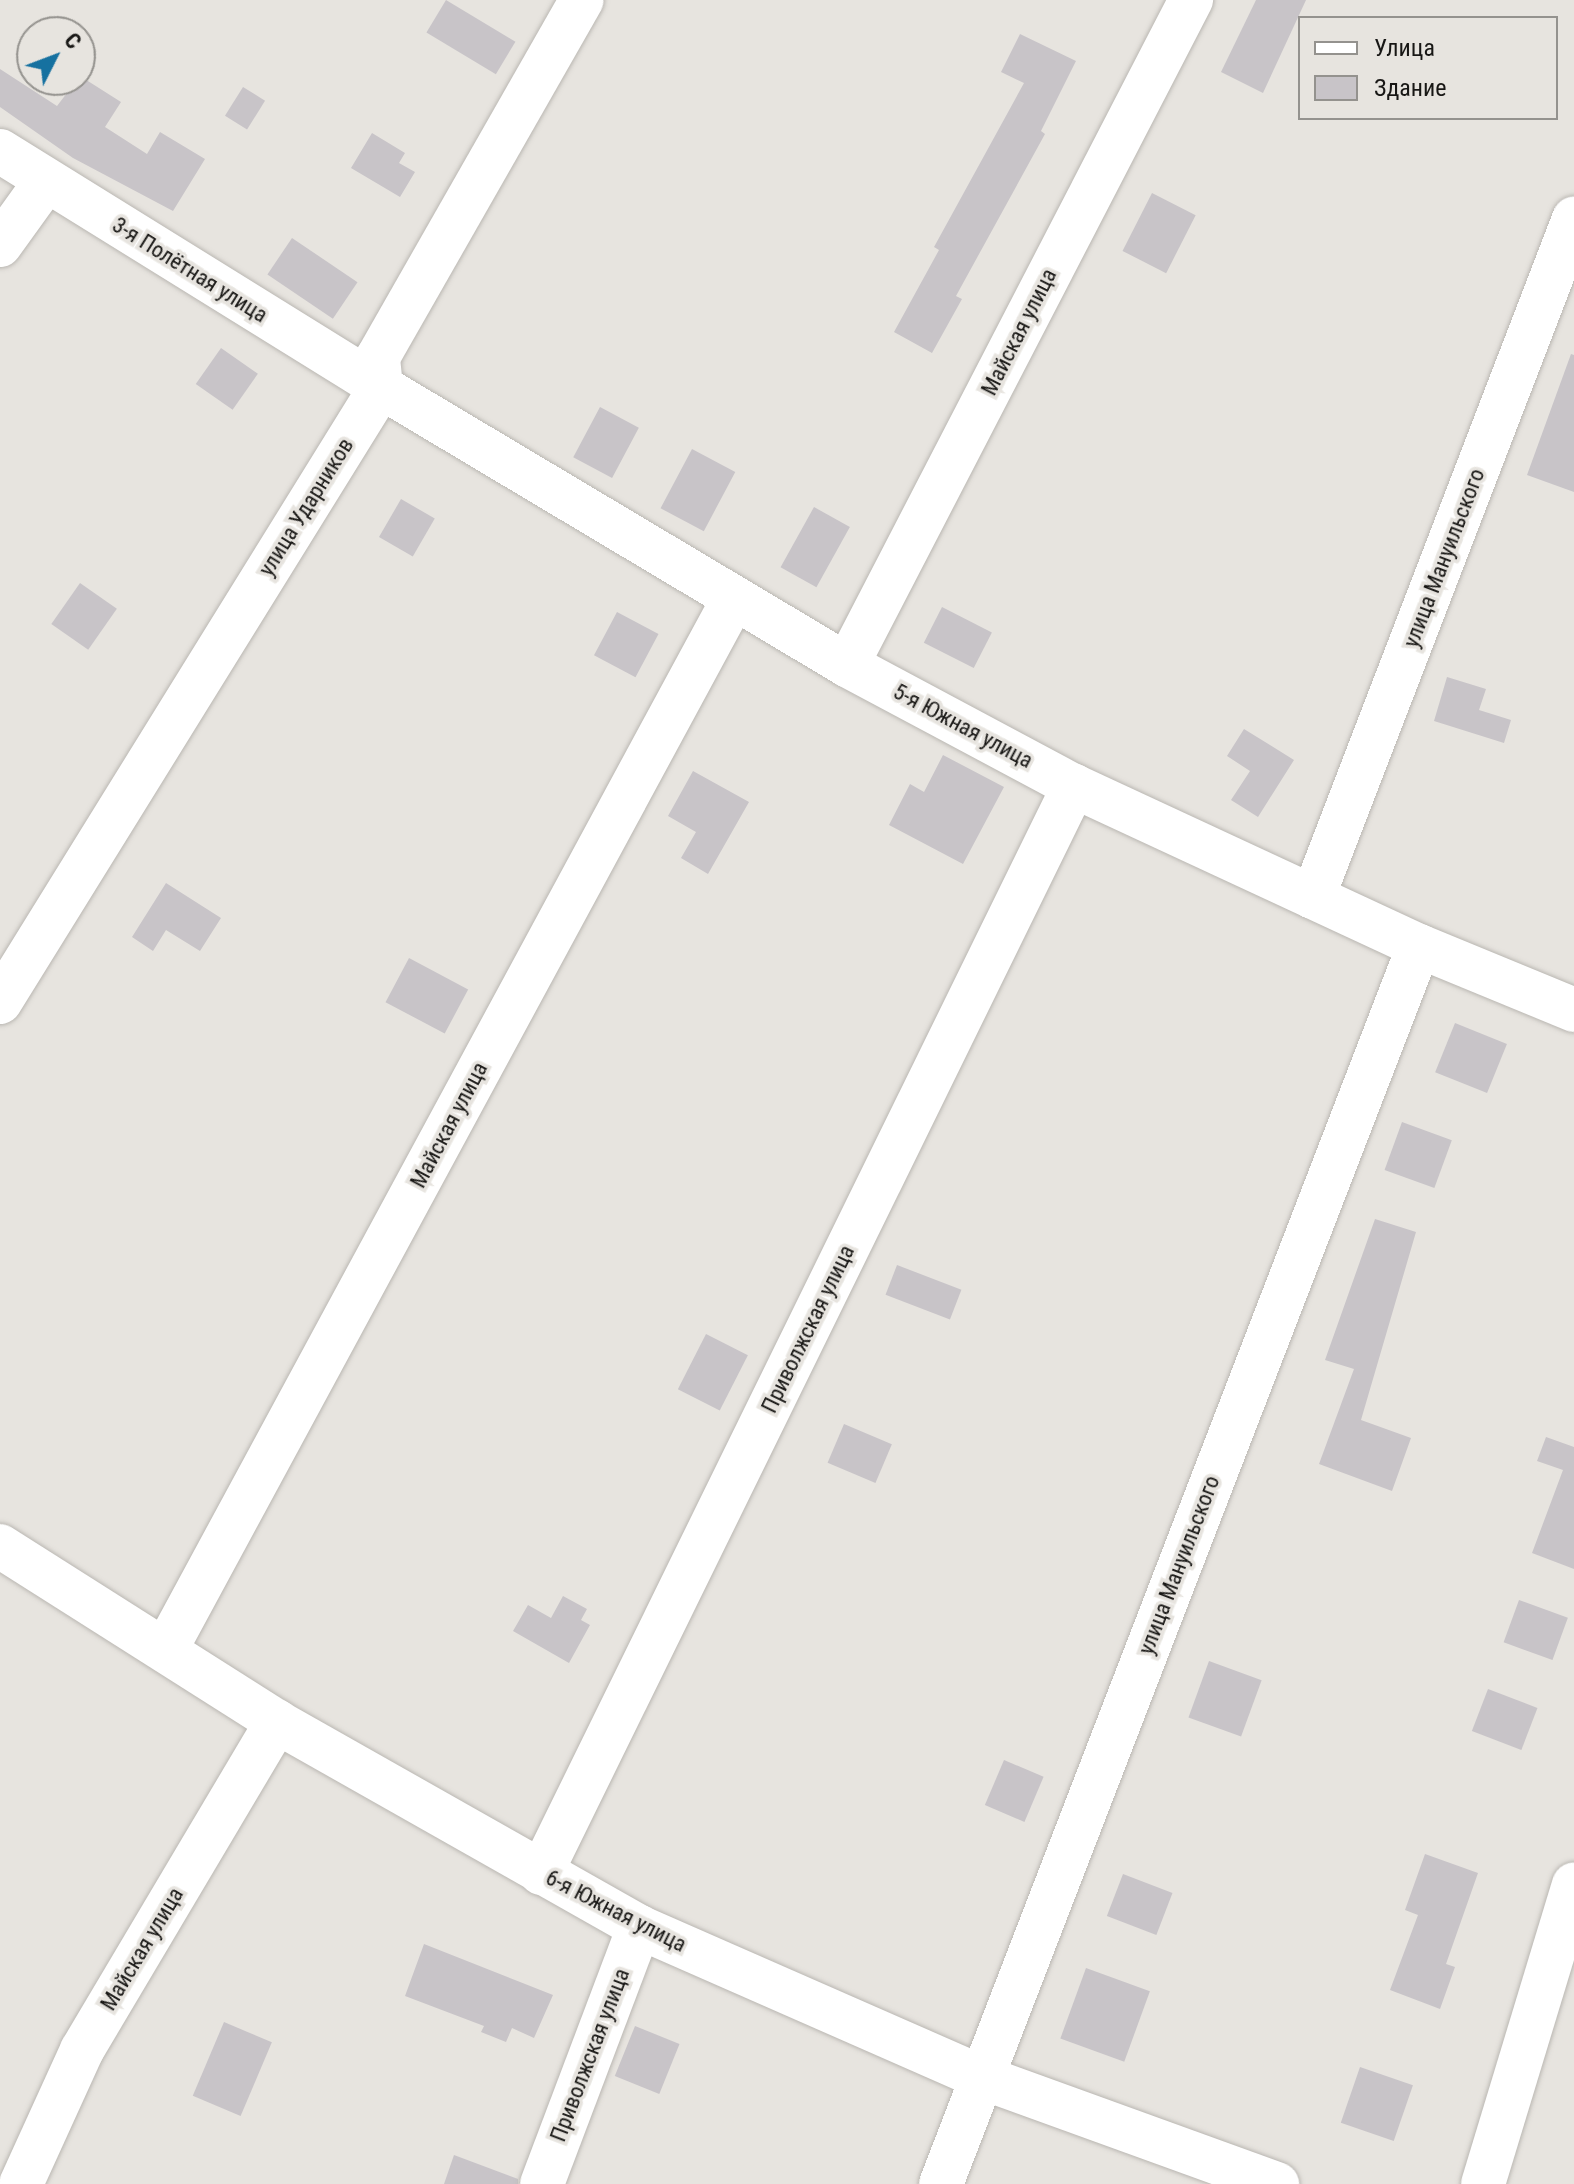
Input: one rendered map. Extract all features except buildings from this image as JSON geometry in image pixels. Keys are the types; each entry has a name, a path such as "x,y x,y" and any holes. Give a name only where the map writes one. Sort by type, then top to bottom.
{"street":[{"name":"Майская улица","path":"847,665 1191,0"},
{"name":"улица Ударников","path":"0,1002 381,387 378,357 567,5"},
{"name":"3-я Полётная улица","path":"0,151 381,387"},
{"path":"0,245 46,181"},
{"name":"улица Мануильского","path":"1313,897 1574,219"},
{"name":"5-я Южная улица","path":"381,387 733,600 847,665 1074,786 1419,946 1574,1010"},
{"name":"Майская улица","path":"166,1649 733,600"},
{"name":"Приволжская улица","path":"541,1873 1074,786"},
{"name":"улица Мануильского","path":"941,2184 1419,946"},
{"name":"6-я Южная улица","path":"0,1546 277,1722 639,1927 981,2077 1277,2184"},
{"name":"Майская улица","path":"21,2184 82,2050 277,1722"},
{"path":"1483,2184 1574,1884"},
{"name":"Приволжская улица","path":"542,2184 639,1927"}]}
